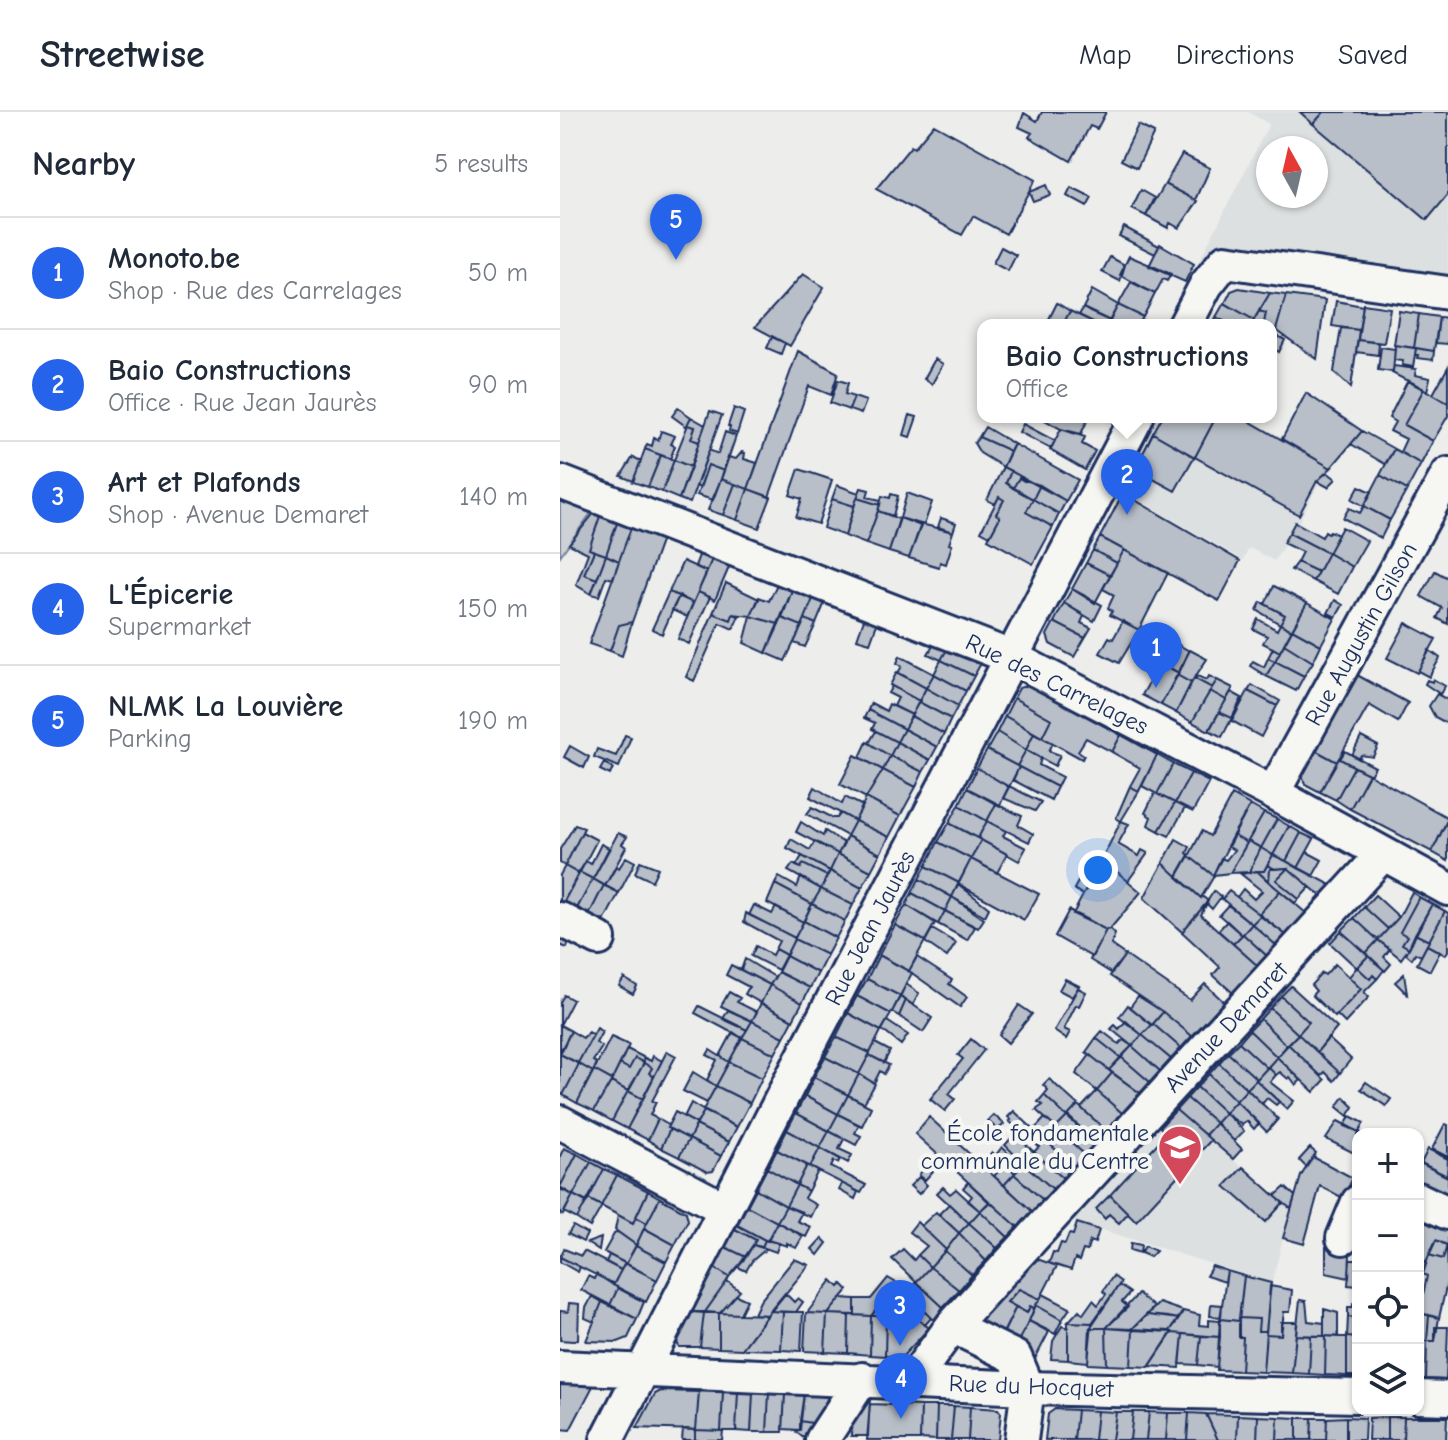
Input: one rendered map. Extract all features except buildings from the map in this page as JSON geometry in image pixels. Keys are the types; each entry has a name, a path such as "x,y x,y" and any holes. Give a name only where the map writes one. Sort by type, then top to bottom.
{"street":[{"path":"1188,319 1215,272 1225,261 1448,293"},
{"name":"Rue Jean Jaurès","path":"607,1440 1134,423"},
{"name":"Rue Augustin Gilson","path":"1273,793 1448,474"},
{"name":"Rue des Carrelages","path":"560,482 1011,657 1273,793 1448,889"},
{"name":"Avenue Demaret","path":"912,1381 952,1326 1383,854"},
{"path":"560,919 599,939"},
{"path":"560,1122 725,1209"},
{"path":"1420,1200 1448,1213"},
{"path":"1343,1238 1352,1216"},
{"path":"952,1326 1015,1357 1028,1388 1021,1440"},
{"name":"Rue du Hocquet","path":"560,1367 1028,1388 1352,1396"},
{"path":"822,1440 862,1379"},
{"path":"1424,1397 1448,1398"}],"shaded area":[{"path":"1248,112 1448,112 1448,281 1251,247 1218,252 1198,263 1256,149 1256,208 1328,208 1328,136 1263,136 1269,124"},
{"path":"1147,423 1257,423 1335,467 1318,485 1274,561 1249,548 1243,560 1114,486"},
{"path":"560,501 591,513 560,556"},
{"name":"École fondamentale communale du Centre","path":"1171,1105 1290,1210 1272,1283 1067,1219"}],"place":[{"name":"NLMK La Louvière","path":"676,260"},
{"name":"Baio Constructions","path":"1127,515"},
{"name":"Monoto.be","path":"1156,688"},
{"name":"École fondamentale communale du Centre","path":"1180,1186"},
{"name":"Art et Plafonds","path":"900,1346"},
{"name":"L'Épicerie","path":"901,1419"}]}
